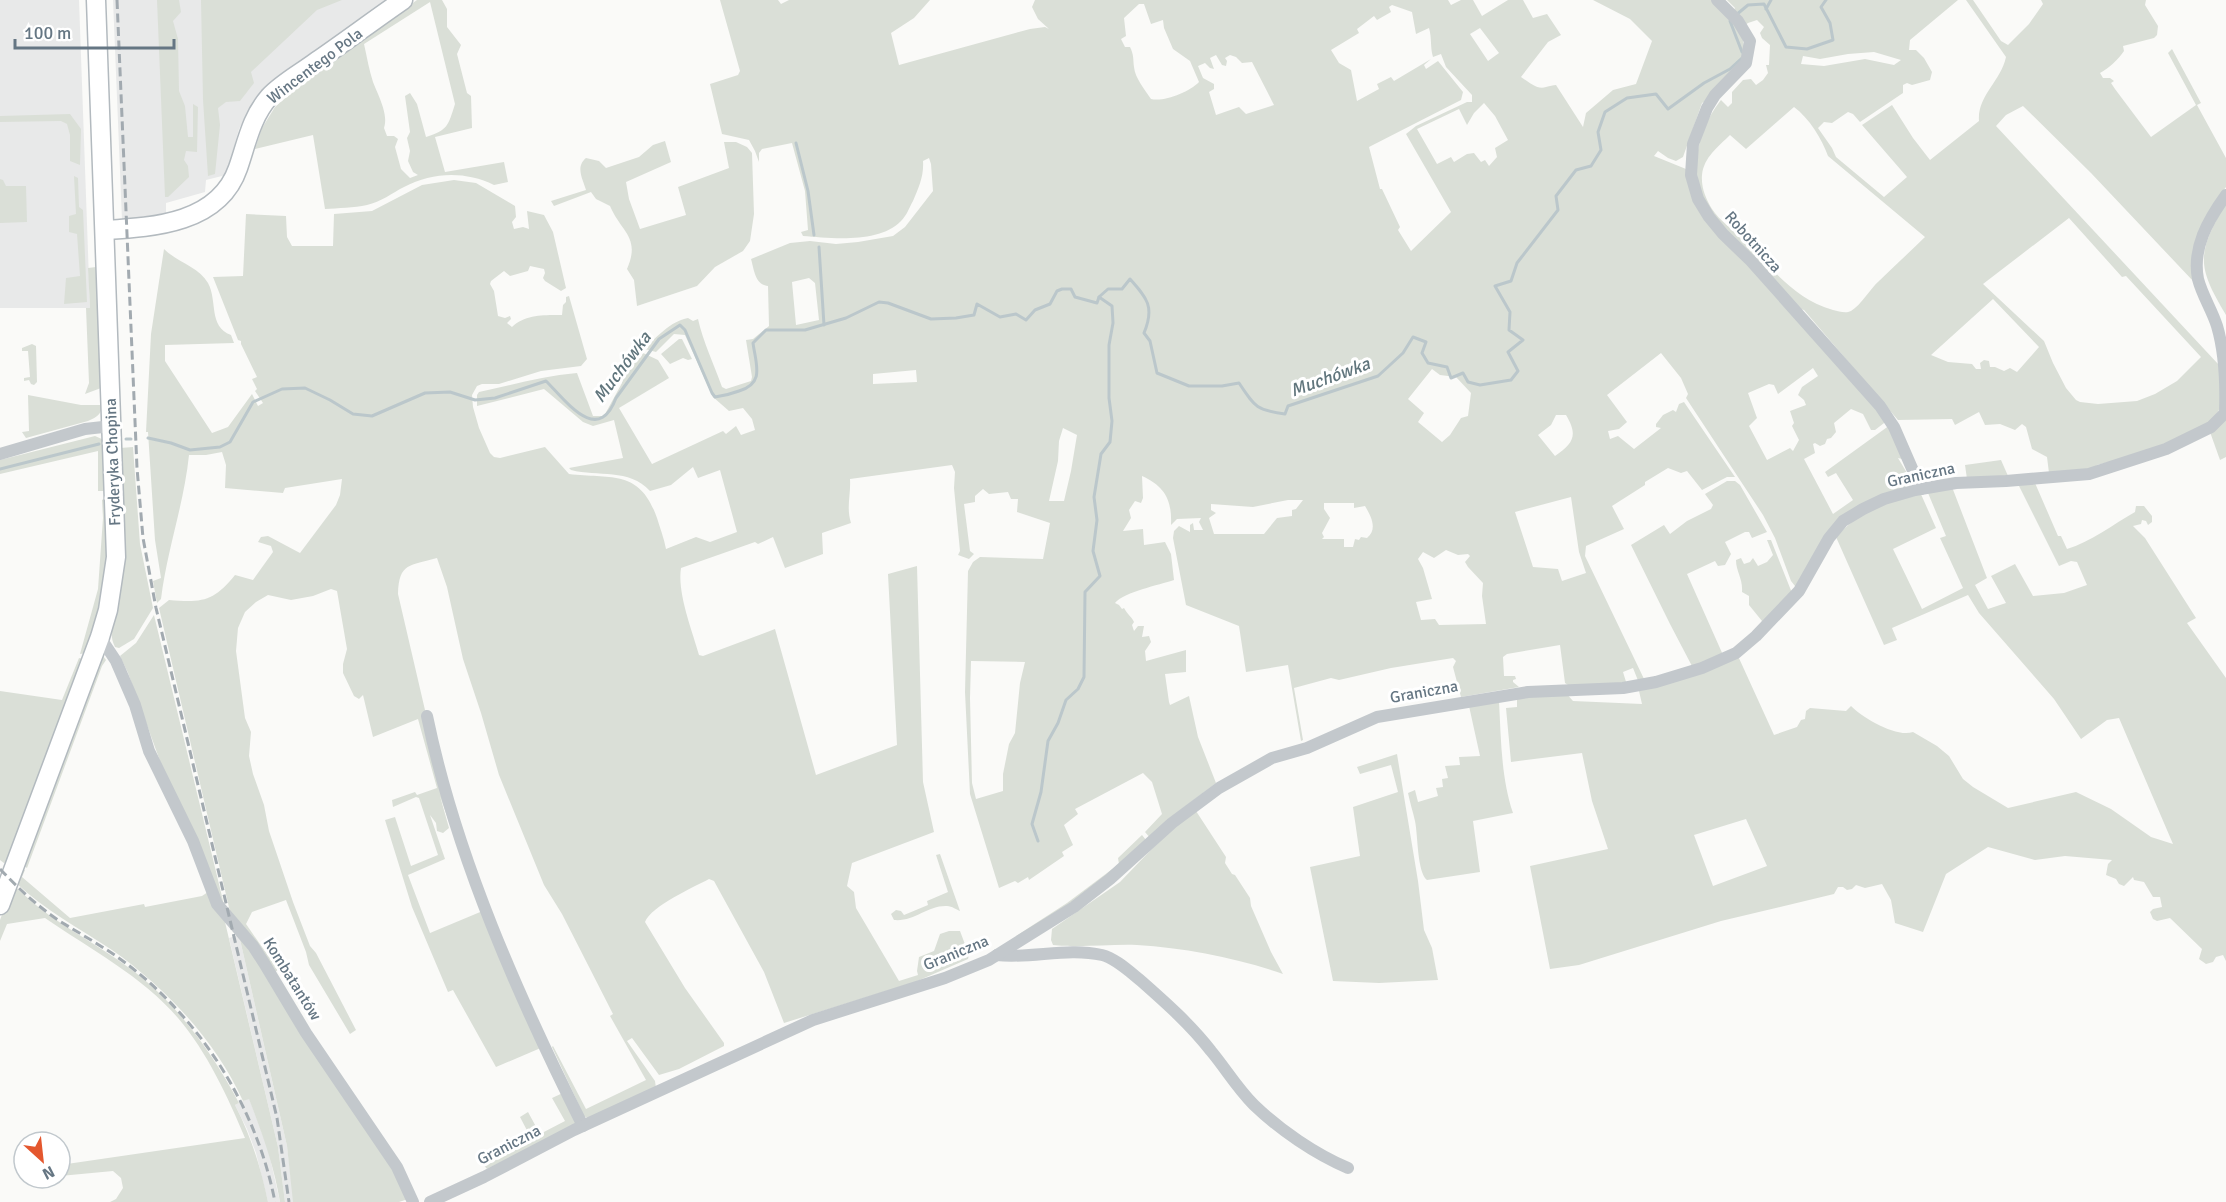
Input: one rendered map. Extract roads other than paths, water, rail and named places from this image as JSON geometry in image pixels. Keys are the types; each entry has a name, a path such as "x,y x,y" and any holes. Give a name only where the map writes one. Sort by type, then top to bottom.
{"street":[{"name":"Fryderyka Chopina","path":"0,905 100,637 108,610 116,557 96,0"},
{"name":"Wincentego Pola","path":"106,230 166,223 196,214 209,207 230,185 237,172 251,124 271,96 403,0"},
{"name":"Robotnicza","path":"1718,0 1750,41 1746,63 1711,102 1693,144 1691,175 1698,199 1723,234 1751,261 1880,406 1894,427 1921,489"},
{"name":"Graniczna","path":"430,1202 583,1126 813,1020 945,978 997,955 1074,907 1110,879 1172,823 1220,788 1272,758 1307,748 1377,717 1528,692 1623,688 1656,682 1702,668 1736,653 1756,636 1798,591 1828,538 1843,521 1884,500 1921,489 1956,483 2089,474 2166,449 2211,427 2225,413 2223,367 2217,327 2199,280 2196,257 2213,213 2226,195"},
{"path":"0,454 85,429 112,426"},
{"name":"Kombatantów","path":"100,637 116,661 135,705 149,751 193,840 217,904 253,946 306,1033 397,1167 413,1202"},
{"path":"428,716 435,750 472,873 543,1044 583,1126"},
{"path":"997,955 1010,956 1058,951 1104,955 1129,971 1181,1016 1255,1106 1296,1138 1331,1161 1348,1168"}],"waterway":[{"name":"Muchówka","path":"1766,9 1771,0"},
{"name":"Muchówka","path":"1736,15 1748,5 1764,4 1786,47 1807,49 1833,40 1830,23 1821,7 1826,0"},
{"name":"Muchówka","path":"1731,20 1742,52"},
{"name":"Muchówka","path":"148,438 190,450 220,447 230,442 253,402 282,389 305,388 353,414 372,416 425,393 450,392 475,400 495,398 546,381 582,415 591,419 600,418 609,412 616,398 659,339 680,325 685,330 715,397 739,391 753,383 757,372 753,343 766,330 805,330 846,318 879,302 888,303 931,319 974,315 977,304 1000,317 1016,314 1026,320 1035,310 1050,304 1057,291 1062,289 1071,289 1075,297 1097,303 1099,297 1108,289 1122,289 1130,279 1148,303 1149,316 1144,333 1150,341 1157,373 1189,386 1222,386 1239,383 1257,406 1268,411 1285,414 1288,406 1378,376 1403,353 1413,337 1426,342 1422,353 1428,363 1447,367 1451,378 1463,373 1468,382 1480,385 1511,380 1518,371 1508,352 1523,340 1509,330 1510,312 1495,286 1511,281 1517,263 1558,210 1556,196 1576,170 1591,166 1601,150 1598,132 1605,112 1627,98 1656,94 1668,109 1704,83 1730,69 1742,58"},
{"path":"796,143 808,191 814,235"},
{"path":"819,247 824,325"},
{"path":"1038,841 1032,824 1041,792 1048,741 1058,723 1066,700 1078,689 1084,677 1085,592 1100,576 1093,551 1097,520 1094,497 1101,454 1110,442 1112,421 1109,398 1109,345 1113,323 1112,306 1099,297"},
{"path":"126,439 131,439"},
{"path":"0,469 99,444"}],"railway":[{"path":"117,0 137,468 143,538 156,608 277,1118 289,1202"},
{"path":"0,869 50,914 116,956 145,979 197,1033 238,1096 254,1130 275,1202"}]}
